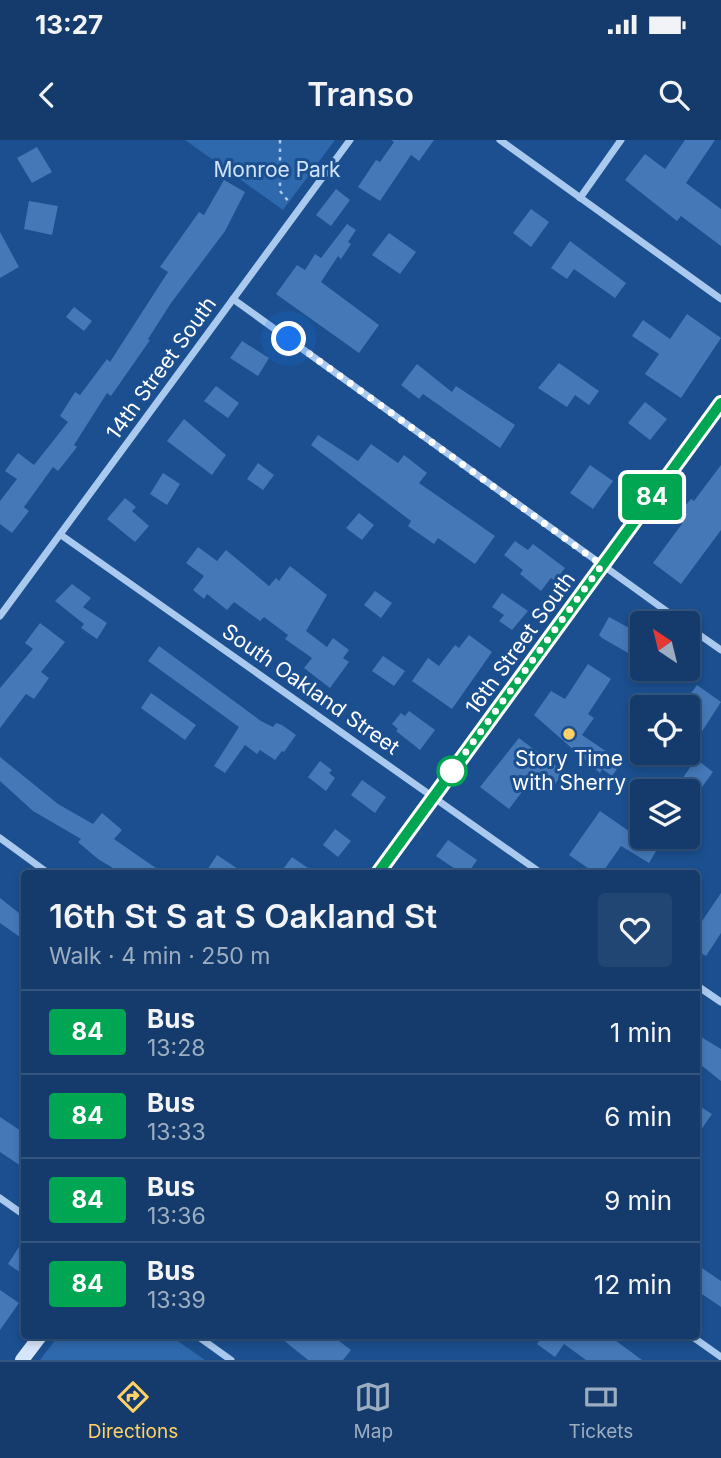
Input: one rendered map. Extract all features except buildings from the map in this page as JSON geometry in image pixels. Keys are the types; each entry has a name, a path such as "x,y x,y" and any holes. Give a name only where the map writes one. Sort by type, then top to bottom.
{"street":[{"name":"14th Street South","path":"0,616 350,140"},
{"path":"500,140 721,299"},
{"path":"580,198 621,140"},
{"path":"233,299 665,611"},
{"name":"16th Street South","path":"380,870 721,403"},
{"name":"South Oakland Street","path":"61,535 537,870"},
{"path":"700,635 721,650"},
{"path":"0,838 44,870"},
{"path":"700,988 721,1002"},
{"path":"0,1198 21,1213"},
{"path":"22,1360 38,1339"},
{"path":"202,1339 231,1360"},
{"path":"696,1339 721,1357"}],"path":[{"path":"280,140 280,191 289,202"}],"green space":[{"name":"Monroe Park","path":"185,140 335,140 283,210"},
{"path":"56,1339 175,1339 205,1360 40,1360"}],"bus line":[{"name":"84","path":"380,870 721,403"}],"place":[{"name":"Story Time with Sherry","path":"569,734"}],"route":[{"path":"289,339 602,565 452,771"}]}
